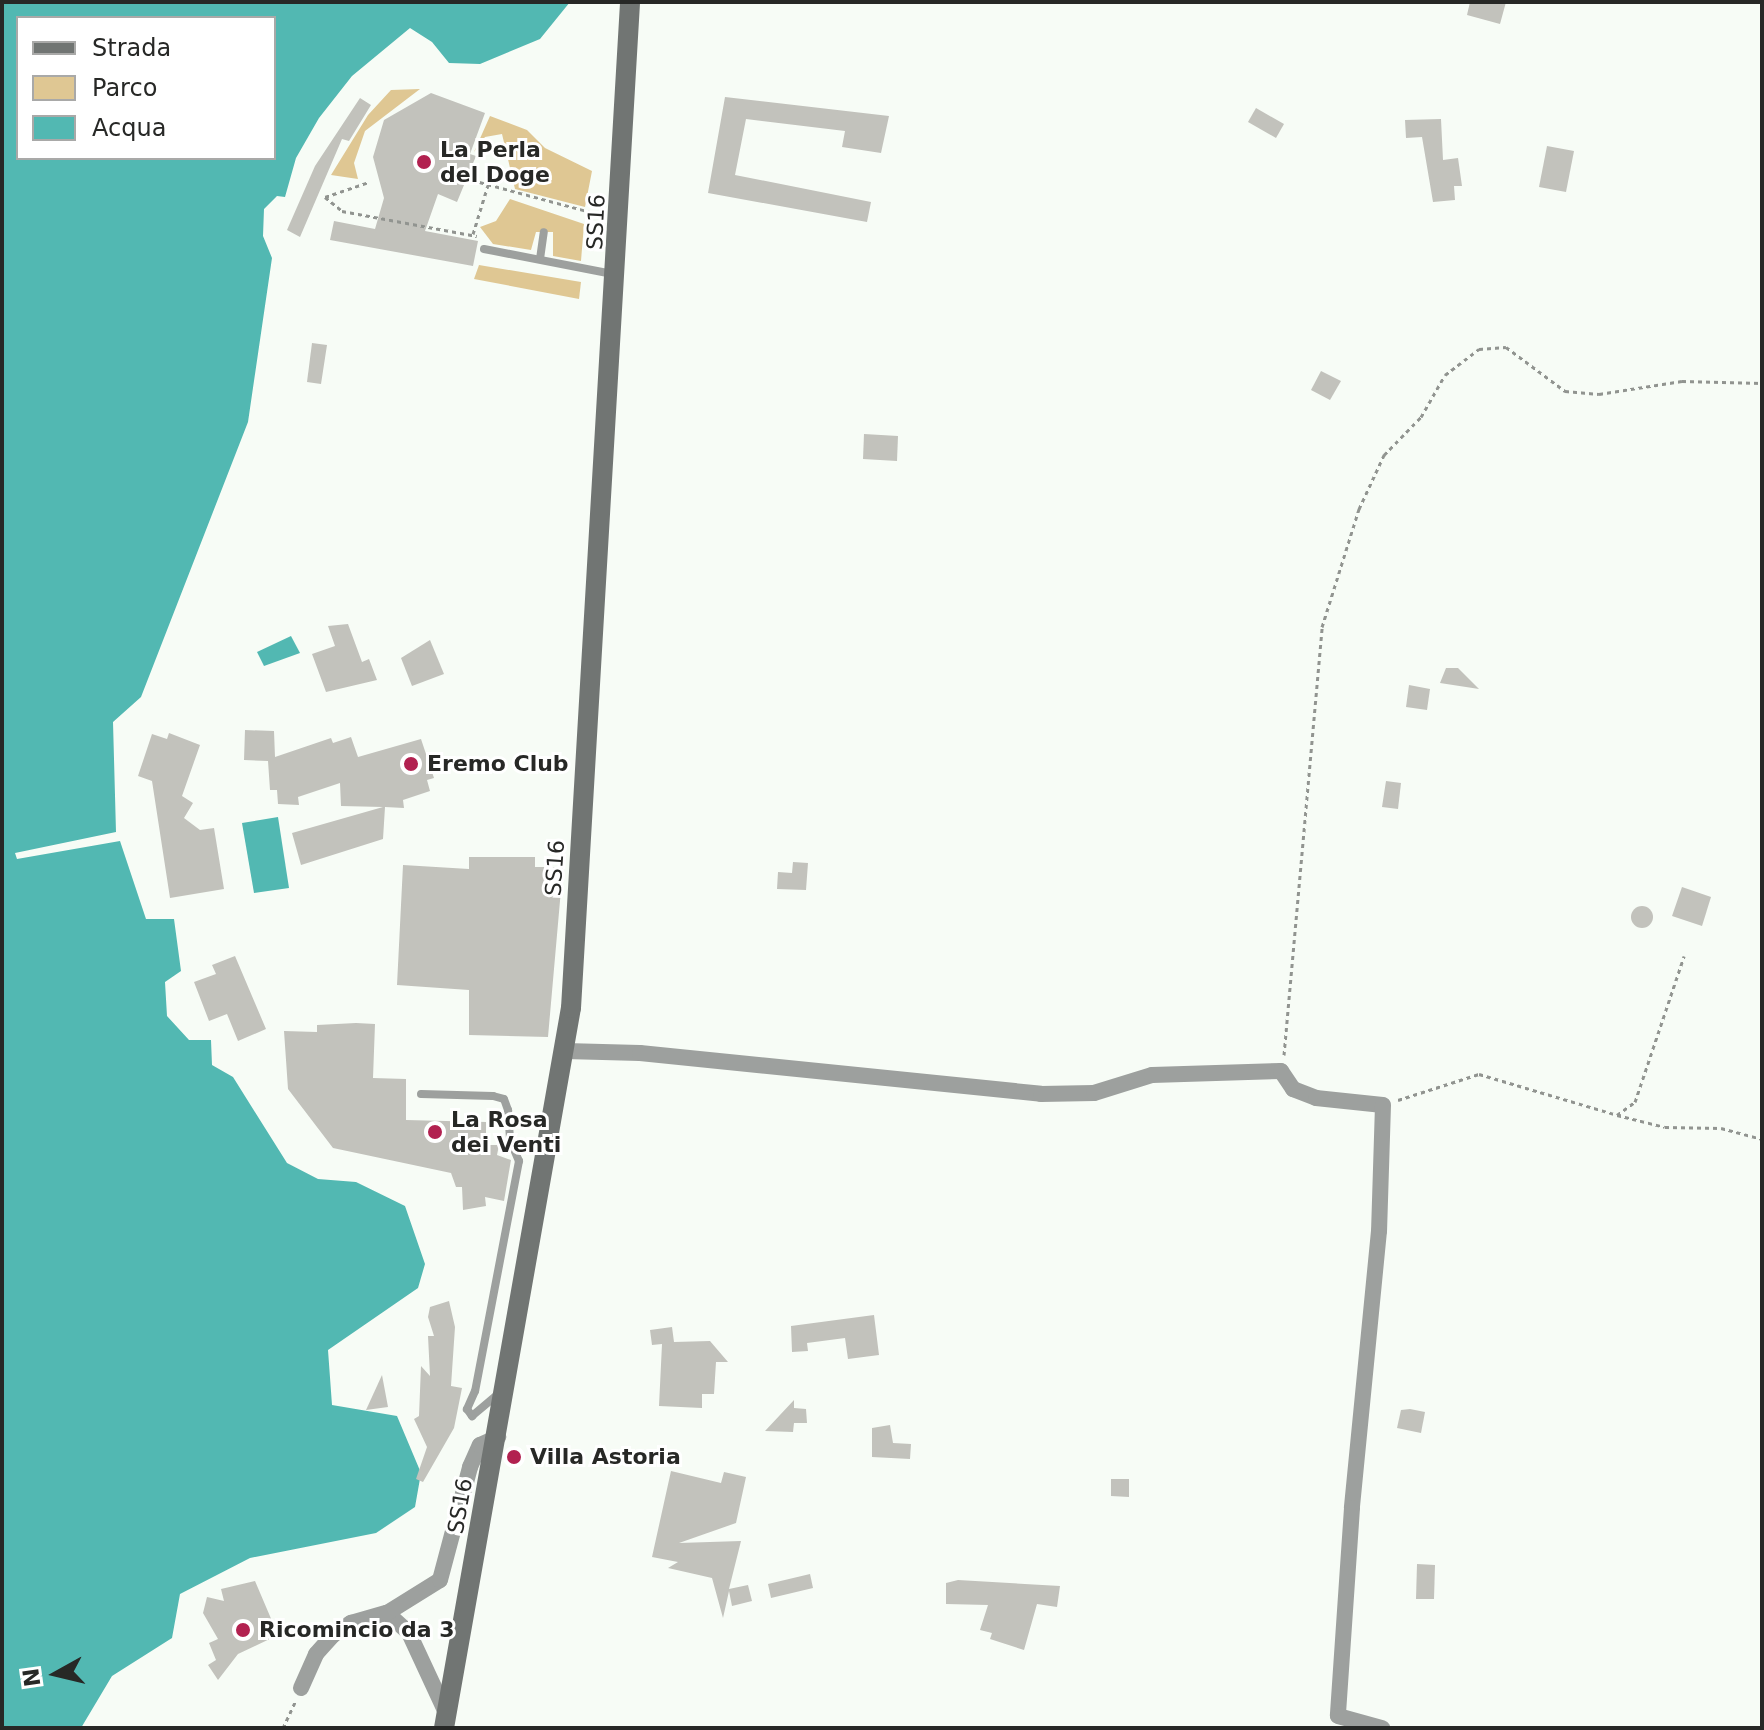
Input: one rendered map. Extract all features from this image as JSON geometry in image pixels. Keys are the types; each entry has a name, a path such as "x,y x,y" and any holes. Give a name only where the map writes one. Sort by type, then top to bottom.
{"main road":[{"name":"SS16","path":"446,1721 565,1051 621,221 630,2"}],"street":[{"path":"565,1051 656,1054 1041,1094 1094,1093 1152,1075 1281,1071 1293,1089 1316,1098 1383,1105 1379,1231 1352,1508 1338,1716 1382,1728"},
{"path":"301,1688 316,1654 333,1635 351,1623 387,1613 440,1580 470,1467 480,1445 498,1437"},
{"path":"387,1613 409,1633 446,1721"}],"lane":[{"path":"540,259 544,232"},
{"path":"484,249 617,275"},
{"path":"421,1094 493,1096 504,1099 508,1110 510,1140 519,1161 475,1391 467,1409 472,1416 506,1385"}],"path":[{"path":"472,180 621,221"},
{"path":"369,182 325,197 342,211 473,234 485,241 484,249"},
{"path":"473,234 488,185"},
{"path":"1281,1071 1322,627 1359,509 1384,455 1421,417 1445,375 1479,349 1506,347 1565,391 1599,394 1682,381 1762,383"},
{"path":"1617,1115 1635,1102 1684,956"},
{"path":"1383,1105 1479,1074 1665,1127 1721,1128 1762,1139"},
{"path":"283,1728 301,1688"}],"green space":[{"path":"420,89 365,131 354,163 358,179 331,175 368,115 391,90"},
{"path":"490,116 527,130 545,148 592,171 585,207 515,189 502,134 485,137 474,152"},
{"path":"510,199 584,224 581,261 553,256 553,232 536,232 531,250 493,244 480,227 496,221"},
{"path":"479,265 581,282 579,299 474,279"}],"water":[{"path":"2,2 570,2 540,39 480,64 449,63 432,42 410,28 352,76 319,118 296,158 285,197 277,196 264,209 263,236 272,258 248,422 141,697 113,722 116,832 15,853 17,859 120,841 146,919 174,919 181,971 165,982 167,1016 189,1040 211,1040 212,1065 233,1077 287,1163 318,1179 356,1182 405,1206 425,1264 418,1288 328,1350 332,1405 397,1416 421,1473 415,1507 376,1533 250,1558 180,1594 172,1638 112,1676 81,1728 2,1728"},
{"path":"291,636 300,653 264,666 257,652"},
{"path":"278,817 289,888 254,893 242,823"}],"building":[{"path":"1470,2 1506,2 1500,24 1467,15"},
{"path":"431,93 485,113 470,154 476,156 457,202 438,194 425,231 478,241 473,266 330,240 334,221 375,229 384,198 373,157 384,120"},
{"path":"725,97 889,116 881,153 842,147 845,131 746,119 735,175 871,202 867,222 708,193"},
{"path":"360,98 371,105 349,141 342,139 300,237 287,230 315,166"},
{"path":"1256,108 1284,124 1276,138 1248,122"},
{"path":"1441,119 1443,160 1458,158 1462,186 1454,186 1455,200 1433,202 1422,137 1406,138 1405,120"},
{"path":"1547,146 1574,151 1566,192 1539,187"},
{"path":"312,343 327,345 321,384 307,382"},
{"path":"1321,371 1341,381 1330,400 1311,390"},
{"path":"864,434 898,436 897,461 863,459"},
{"path":"348,624 362,662 369,659 377,680 326,692 312,654 335,646 328,626"},
{"path":"430,640 444,674 412,686 401,658"},
{"path":"1446,668 1458,668 1479,689 1440,683"},
{"path":"1409,685 1430,689 1427,710 1406,707"},
{"path":"245,730 274,731 275,757 331,738 333,743 351,737 358,757 421,739 434,778 427,780 430,791 403,800 404,808 385,807 383,839 301,865 292,833 383,807 341,806 340,783 298,797 299,805 278,804 277,790 270,790 268,761 244,760"},
{"path":"169,733 200,745 182,796 193,803 184,818 200,830 214,828 224,889 170,898 152,781 138,776 152,734 167,739"},
{"path":"1386,781 1401,783 1398,809 1382,807"},
{"path":"469,857 535,857 535,867 563,867 548,1037 469,1035 469,990 397,985 403,865 469,869"},
{"path":"793,862 808,863 806,890 777,889 778,872 792,873"},
{"path":"1682,887 1711,897 1702,926 1672,916"},
{"path":"1642,906 1650,909 1653,917 1650,925 1642,928 1634,925 1631,917 1634,909"},
{"path":"235,956 266,1029 238,1041 227,1014 209,1021 194,982 216,974 212,965"},
{"path":"375,1024 373,1078 406,1079 406,1120 486,1122 486,1145 499,1145 497,1155 511,1160 504,1201 485,1197 486,1206 463,1210 462,1187 456,1187 451,1173 333,1148 288,1089 284,1031 317,1032 317,1025"},
{"path":"449,1301 455,1327 451,1386 462,1388 454,1428 423,1482 416,1479 427,1447 414,1419 419,1416 421,1366 430,1376 428,1336 434,1336 428,1317 430,1307"},
{"path":"874,1315 879,1355 848,1359 845,1338 807,1343 808,1351 792,1352 791,1326"},
{"path":"672,1327 674,1342 710,1341 728,1362 716,1362 714,1394 702,1394 702,1408 659,1406 662,1344 652,1345 650,1330"},
{"path":"382,1375 388,1407 366,1410"},
{"path":"794,1400 794,1408 806,1409 807,1423 794,1423 793,1432 765,1431"},
{"path":"1401,1410 1425,1412 1421,1433 1397,1428"},
{"path":"890,1425 893,1443 911,1444 910,1459 872,1457 872,1428"},
{"path":"671,1471 721,1483 724,1472 746,1477 736,1523 679,1543 741,1541 729,1589 748,1585 752,1601 732,1606 729,1591 723,1618 712,1578 668,1568 678,1562 652,1557"},
{"path":"1111,1479 1129,1479 1129,1497 1111,1496"},
{"path":"1417,1564 1435,1565 1434,1599 1416,1599"},
{"path":"810,1574 813,1588 771,1598 768,1584"},
{"path":"958,1580 1060,1586 1057,1607 1037,1604 1024,1650 990,1639 992,1633 980,1630 988,1605 946,1604 946,1583"},
{"path":"255,1581 278,1635 238,1654 218,1680 208,1665 216,1660 209,1643 218,1639 203,1613 207,1597 224,1601 221,1589"}],"place":[{"name":"La Perla del Doge","path":"424,162"},
{"name":"Eremo Club","path":"411,764"},
{"name":"La Rosa dei Venti","path":"435,1132"},
{"name":"Villa Astoria","path":"514,1457"},
{"name":"Ricomincio da 3","path":"243,1630"}]}
